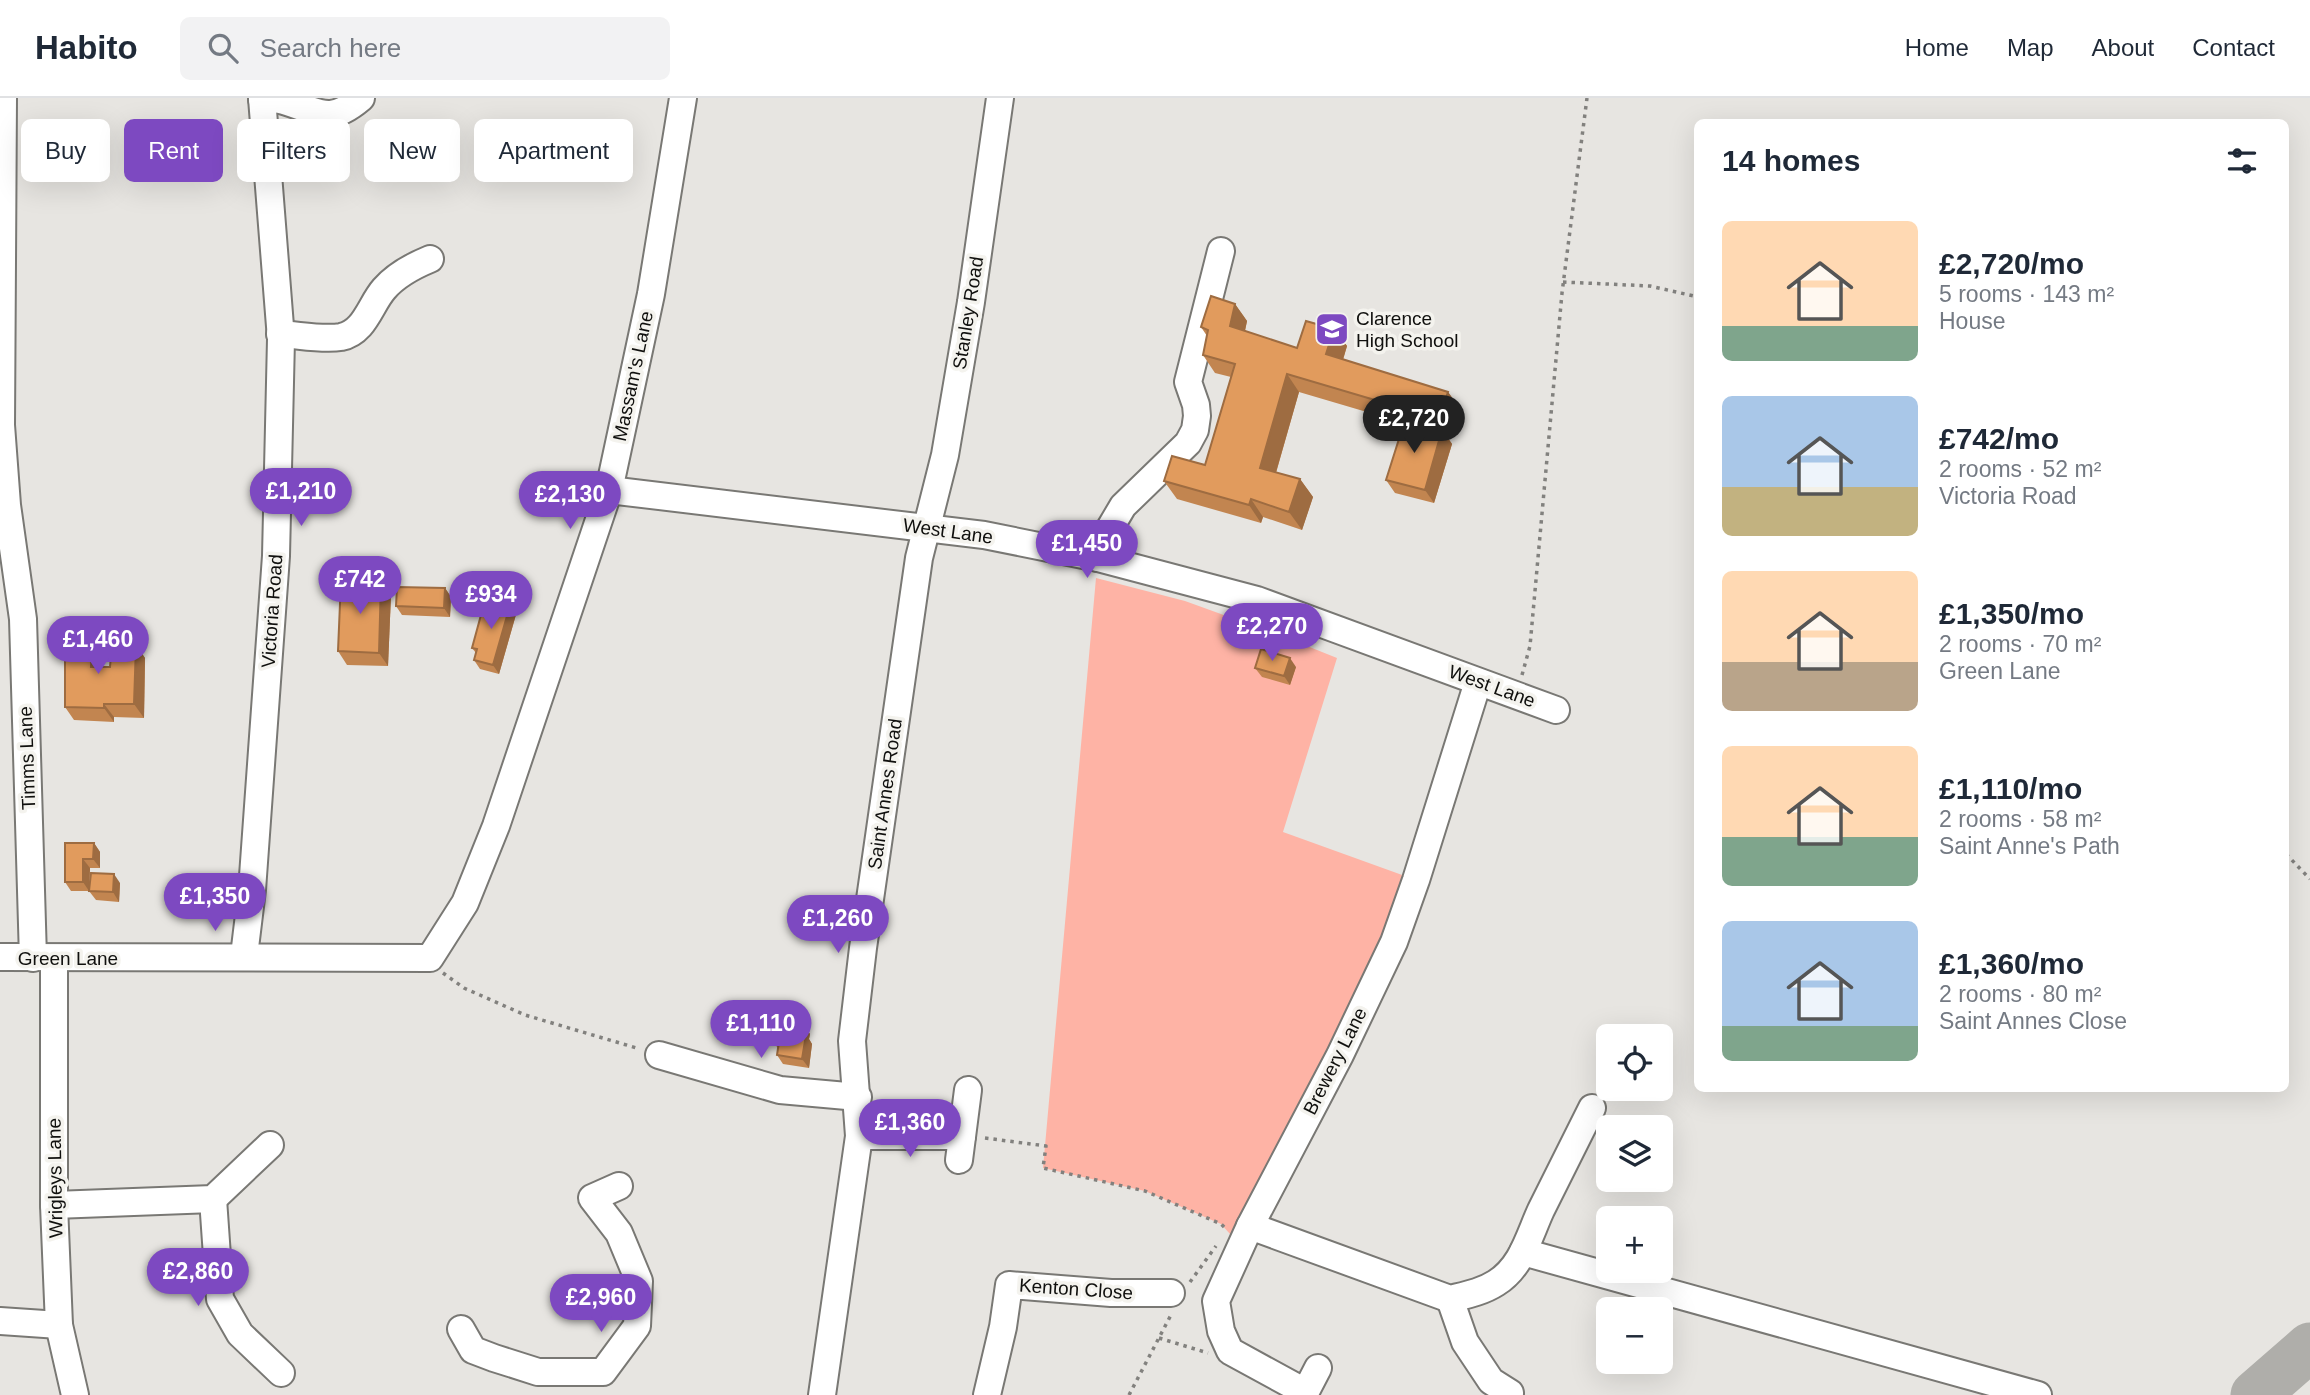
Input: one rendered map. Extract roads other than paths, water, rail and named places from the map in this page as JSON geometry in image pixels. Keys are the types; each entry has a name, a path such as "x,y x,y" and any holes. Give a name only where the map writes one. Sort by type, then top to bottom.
{"street":[{"name":"Timms Lane","path":"3,98 1,425 7,505 23,619 44,958"},
{"path":"262,98 281,100 309,111 331,115 352,106 361,98"},
{"name":"Victoria Road","path":"244,956 252,890 276,556 280,334 262,98"},
{"name":"Massam's Lane","path":"430,958 465,904 496,826 609,490 651,294 683,98"},
{"name":"Stanley Road","path":"928,527 945,455 971,302 1000,98"},
{"path":"1098,558 1110,527 1123,506 1188,443 1195,430 1196,405 1188,382 1221,251"},
{"path":"280,334 342,337 361,325 383,289 413,266 430,259"},
{"name":"West Lane","path":"609,490 928,527 984,535 1098,558 1257,600 1556,710"},
{"name":"Saint Annes Road","path":"822,1395 859,1136 852,1041 863,948 919,558 928,527"},
{"name":"Brewery Lane","path":"1304,1393 1230,1351 1221,1331 1216,1301 1240,1230 1340,1055 1394,942 1478,682"},
{"name":"Green Lane","path":"0,957 430,958"},
{"name":"Wrigleys Lane","path":"44,958 59,1325 75,1395"},
{"path":"659,1055 780,1090 858,1097"},
{"path":"859,1136 960,1148 968,1090"},
{"path":"1240,1230 1450,1299 1474,1294 1498,1283 1515,1265 1592,1108"},
{"path":"54,1205 214,1199 270,1145"},
{"path":"465,1348 538,1372 604,1383 637,1326 639,1281 619,1233 592,1199 619,1186"},
{"path":"214,1199 220,1299 240,1334 281,1373"},
{"path":"1523,1252 2038,1395"},
{"name":"Kenton Close","path":"987,1395 1003,1327 1009,1285 1111,1293 1171,1293"},
{"path":"1450,1299 1465,1342 1491,1381 1510,1394"},
{"path":"0,1321 59,1325"},
{"path":"1304,1393 1318,1368"}],"place":[{"name":"Clarence High School","path":"1332,329"}]}
